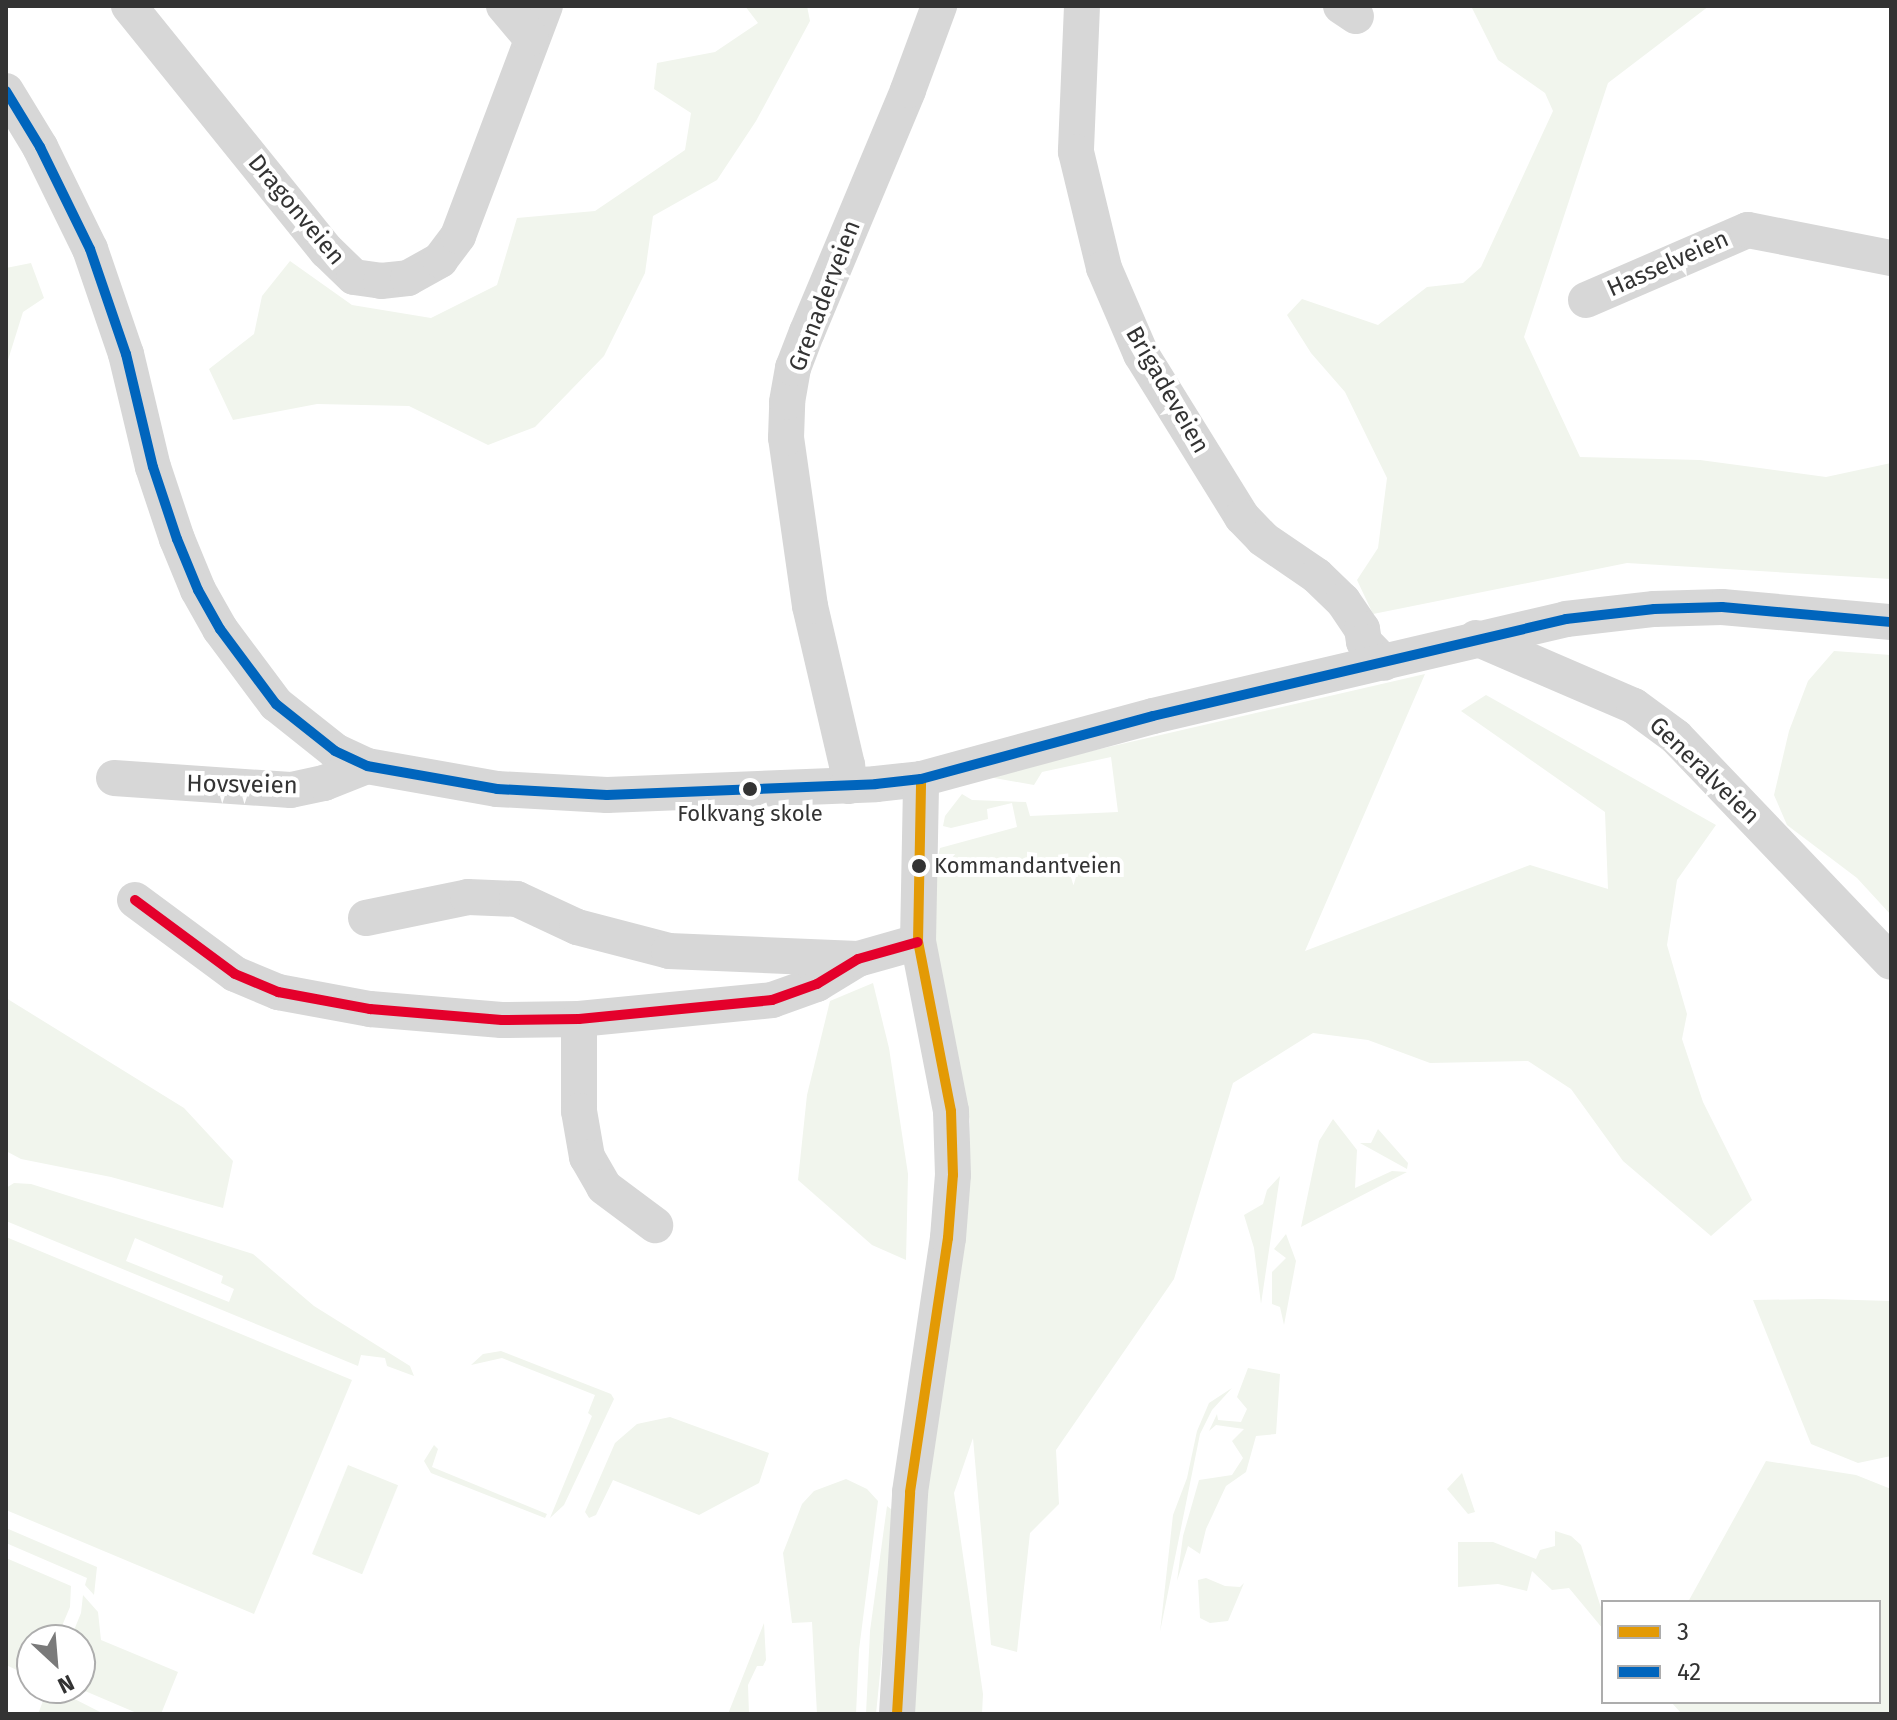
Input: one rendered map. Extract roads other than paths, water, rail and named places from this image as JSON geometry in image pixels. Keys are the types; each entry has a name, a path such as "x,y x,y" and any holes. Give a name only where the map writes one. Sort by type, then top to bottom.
{"street":[{"name":"Dragonveien","path":"129,6 327,251 354,277 381,281 408,278 440,260 458,236 538,22"},
{"path":"504,6 538,22"},
{"name":"Grenaderveien","path":"849,786 847,765 810,606 786,438 787,402 793,368 908,90 939,6"},
{"name":"Brigadeveien","path":"1082,6 1076,152 1104,268 1141,354 1242,517 1263,539 1317,576 1343,601 1362,629 1364,642 1384,663"},
{"path":"6,91 40,147 90,249 126,354 153,467 198,590 220,629 276,704 335,751 367,766 434,781 497,789 607,795 849,786 921,779 1153,716 1566,619 1654,609 1722,607 1891,622"},
{"name":"Hasselveien","path":"1586,300 1748,230 1891,258"},
{"name":"Generalveien","path":"1476,638 1634,706 1676,737 1891,962"},
{"name":"Hovsveien","path":"114,778 291,790 324,783 367,766"},
{"path":"897,1714 910,1492 948,1238 953,1175 951,1111 918,942 921,779"},
{"path":"366,918 468,897 517,899 577,927 669,951 858,959"},
{"path":"135,900 235,974 278,992 370,1009 502,1020 579,1019 772,1000 817,984 858,959 918,942"},
{"path":"579,1019 579,1111 587,1157 604,1187 655,1225"}],"place":[{"name":"Folkvang skole","path":"750,789"},
{"name":"Kommandantveien","path":"919,866"}]}
